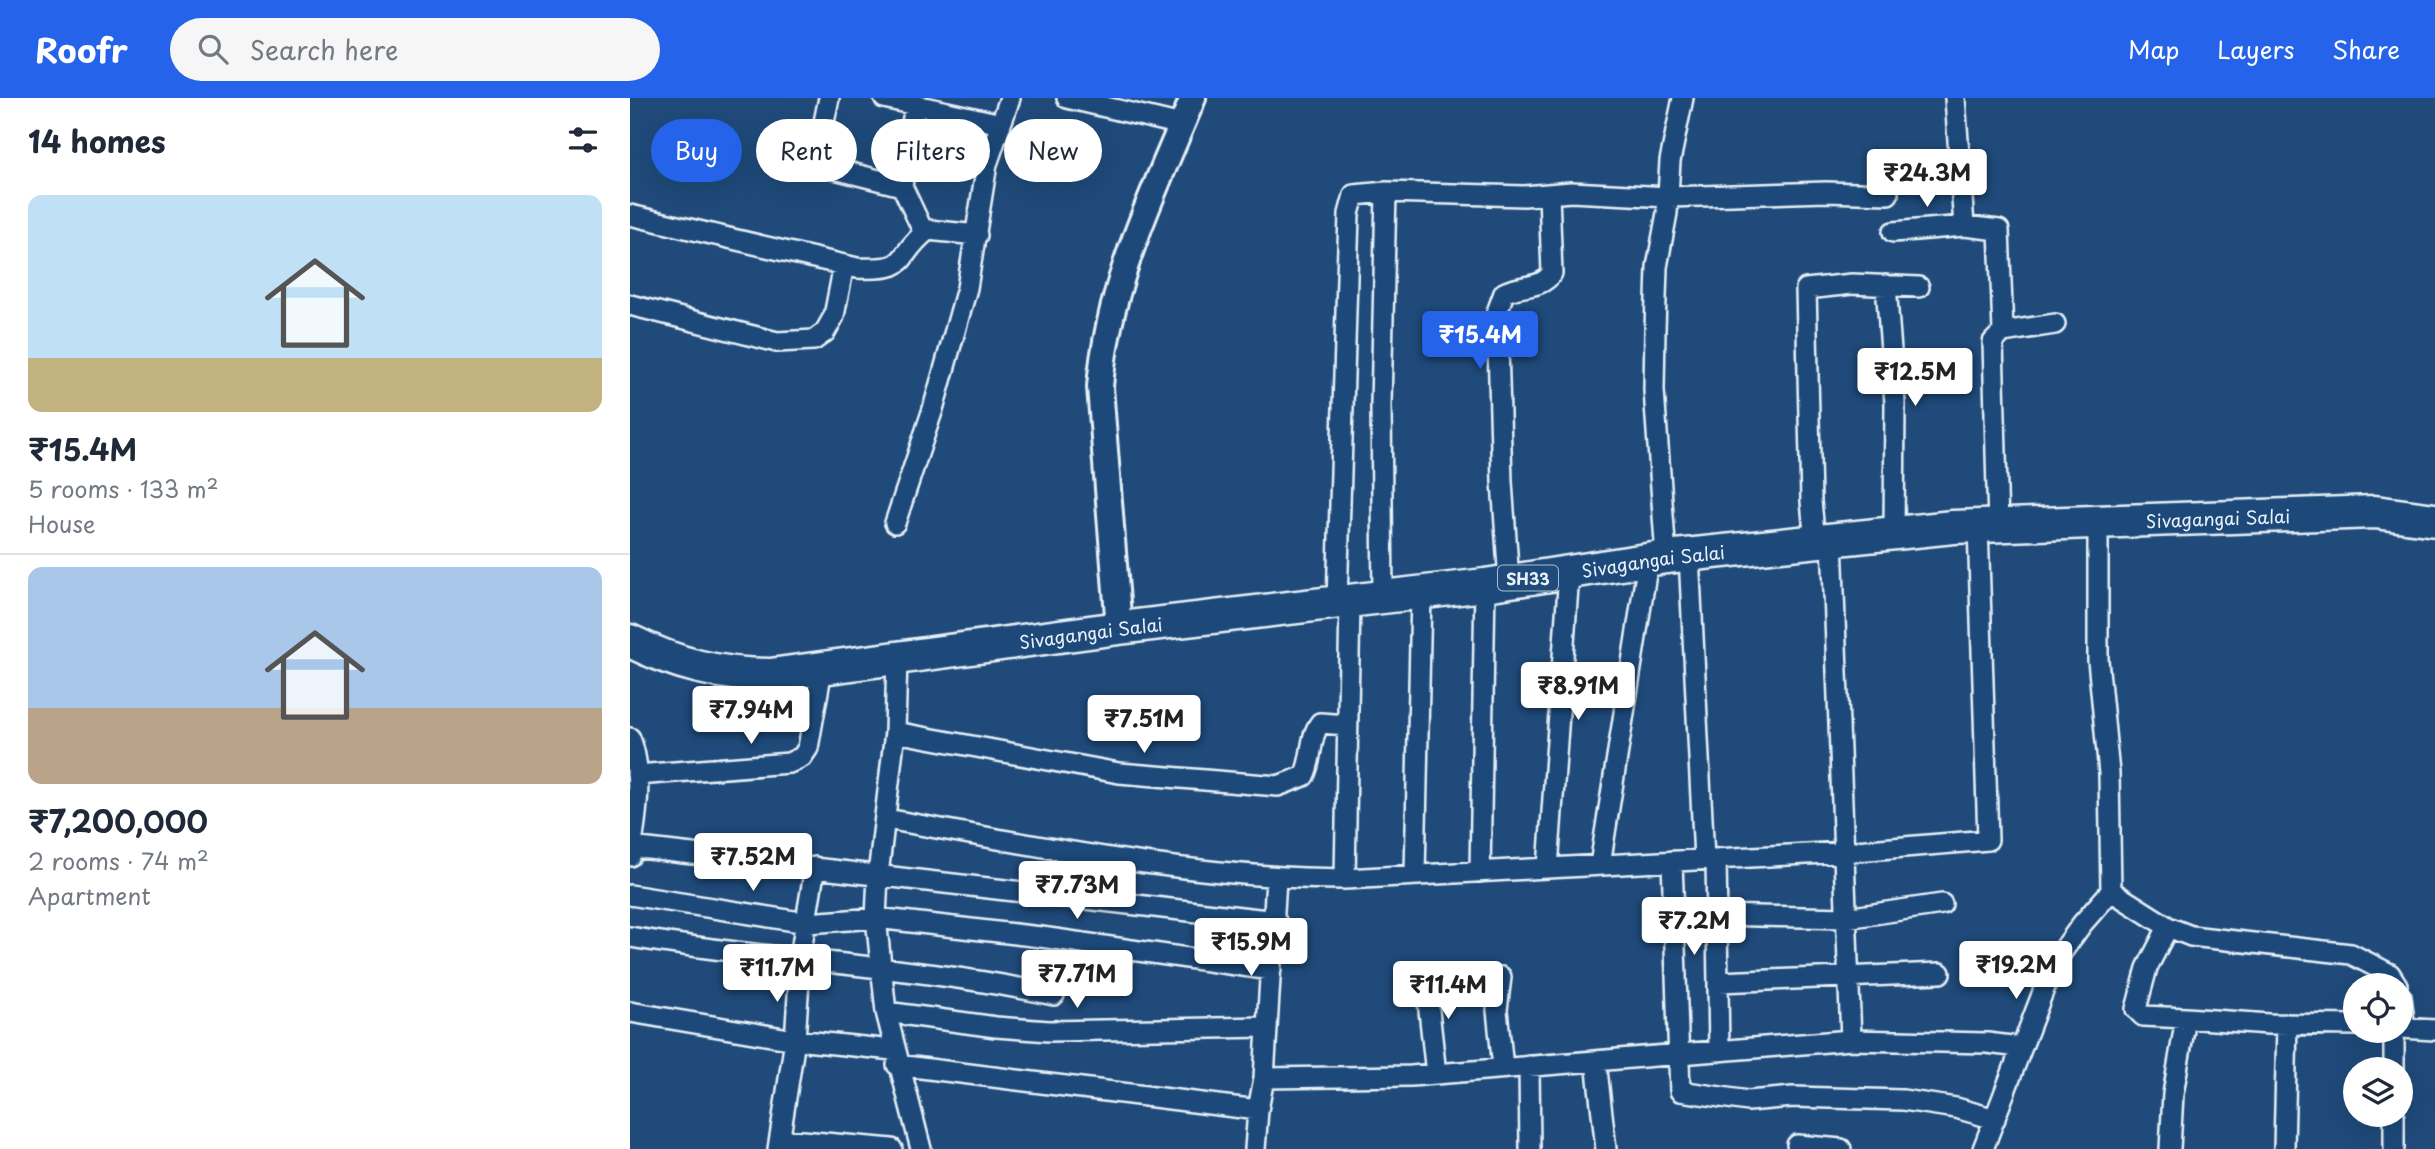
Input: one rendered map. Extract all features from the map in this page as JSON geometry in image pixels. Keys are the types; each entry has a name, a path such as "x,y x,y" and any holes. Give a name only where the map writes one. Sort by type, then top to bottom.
{"main road":[{"name":"Sivagangai Salai","path":"630,641 656,654 704,670 736,675 822,670 897,657 1421,593 1668,558 1894,534 1988,526 2375,512 2435,520"}],"street":[{"path":"829,98 818,151 823,166 902,186"},
{"path":"884,98 1001,124"},
{"path":"895,523 933,409 967,288 977,234 979,199 987,164 1010,98"},
{"path":"1067,98 1138,117 1182,125"},
{"path":"1119,628 1100,387 1102,350 1121,273 1193,98"},
{"path":"1683,98 1671,161 1669,197 1657,267 1654,390 1668,558 1717,915 1719,1051"},
{"path":"1955,98 1964,226"},
{"path":"915,105 902,186 924,233"},
{"path":"1345,879 1347,725 1343,601 1349,214 1354,195 1386,192 1669,197 1826,192 1888,194"},
{"path":"1384,596 1381,405 1386,192"},
{"path":"1480,872 1502,482 1497,312 1504,293 1547,280 1552,273 1549,194"},
{"path":"630,215 844,265 869,268 893,267 904,260 924,233 933,229 977,234"},
{"path":"1893,232 1964,226 1999,230 2003,332"},
{"path":"630,305 777,342 814,340 825,332 834,316 844,265"},
{"path":"1851,1040 1844,852 1824,541 1811,501 1806,289 1852,284 1919,286"},
{"path":"1886,285 1895,403 1894,534"},
{"path":"886,819 1192,869 1276,878 1345,879 1480,872 1844,852 1987,840 1988,526 1993,342 2003,332 2055,324"},
{"path":"1983,1149 2054,963 2081,923 2111,891 2109,773 2098,660 2098,522"},
{"path":"1600,865 1668,558"},
{"path":"1548,868 1569,573"},
{"path":"1415,875 1421,593"},
{"path":"897,657 895,733 878,875 876,918 886,1012 895,1058 921,1149"},
{"path":"637,775 789,763 802,757 808,748 822,670"},
{"path":"895,733 1119,773 1278,786 1304,776 1310,766 1315,730 1320,723 1347,725"},
{"path":"630,738 635,752 637,775 631,842 878,875 1276,921"},
{"path":"1672,861 1676,1054 1680,1091 1748,1101 1793,1097 1903,1100 1956,1108 1995,1119"},
{"path":"816,867 800,960 795,1040 779,1144 892,1149"},
{"path":"1255,1149 1264,1078 1276,921 1276,878"},
{"path":"2111,891 2168,927 2214,940 2351,954 2388,973"},
{"path":"630,895 807,923 876,918 1041,937 1271,970"},
{"path":"1717,915 1846,918 1942,904"},
{"path":"2168,927 2147,968 2136,1009 2143,1016 2343,1025"},
{"path":"630,937 881,970 955,976 1055,995"},
{"path":"1718,982 1940,973"},
{"path":"1425,974 1436,1074"},
{"path":"1500,977 1497,1010 1503,1068"},
{"path":"630,1012 895,1058 1258,1110"},
{"path":"886,1012 996,1027 1049,1031 1267,1027"},
{"path":"2170,1149 2173,1094 2186,1018"},
{"path":"2284,1149 2287,1024"},
{"path":"2413,1029 2435,1030"},
{"path":"1264,1078 1436,1074 1851,1040 1987,1043 2020,1047"},
{"path":"1596,1061 1606,1149"},
{"path":"1529,1066 1530,1149"},
{"path":"2394,1127 2394,1149"},
{"path":"1797,1145 1840,1149"}]}
